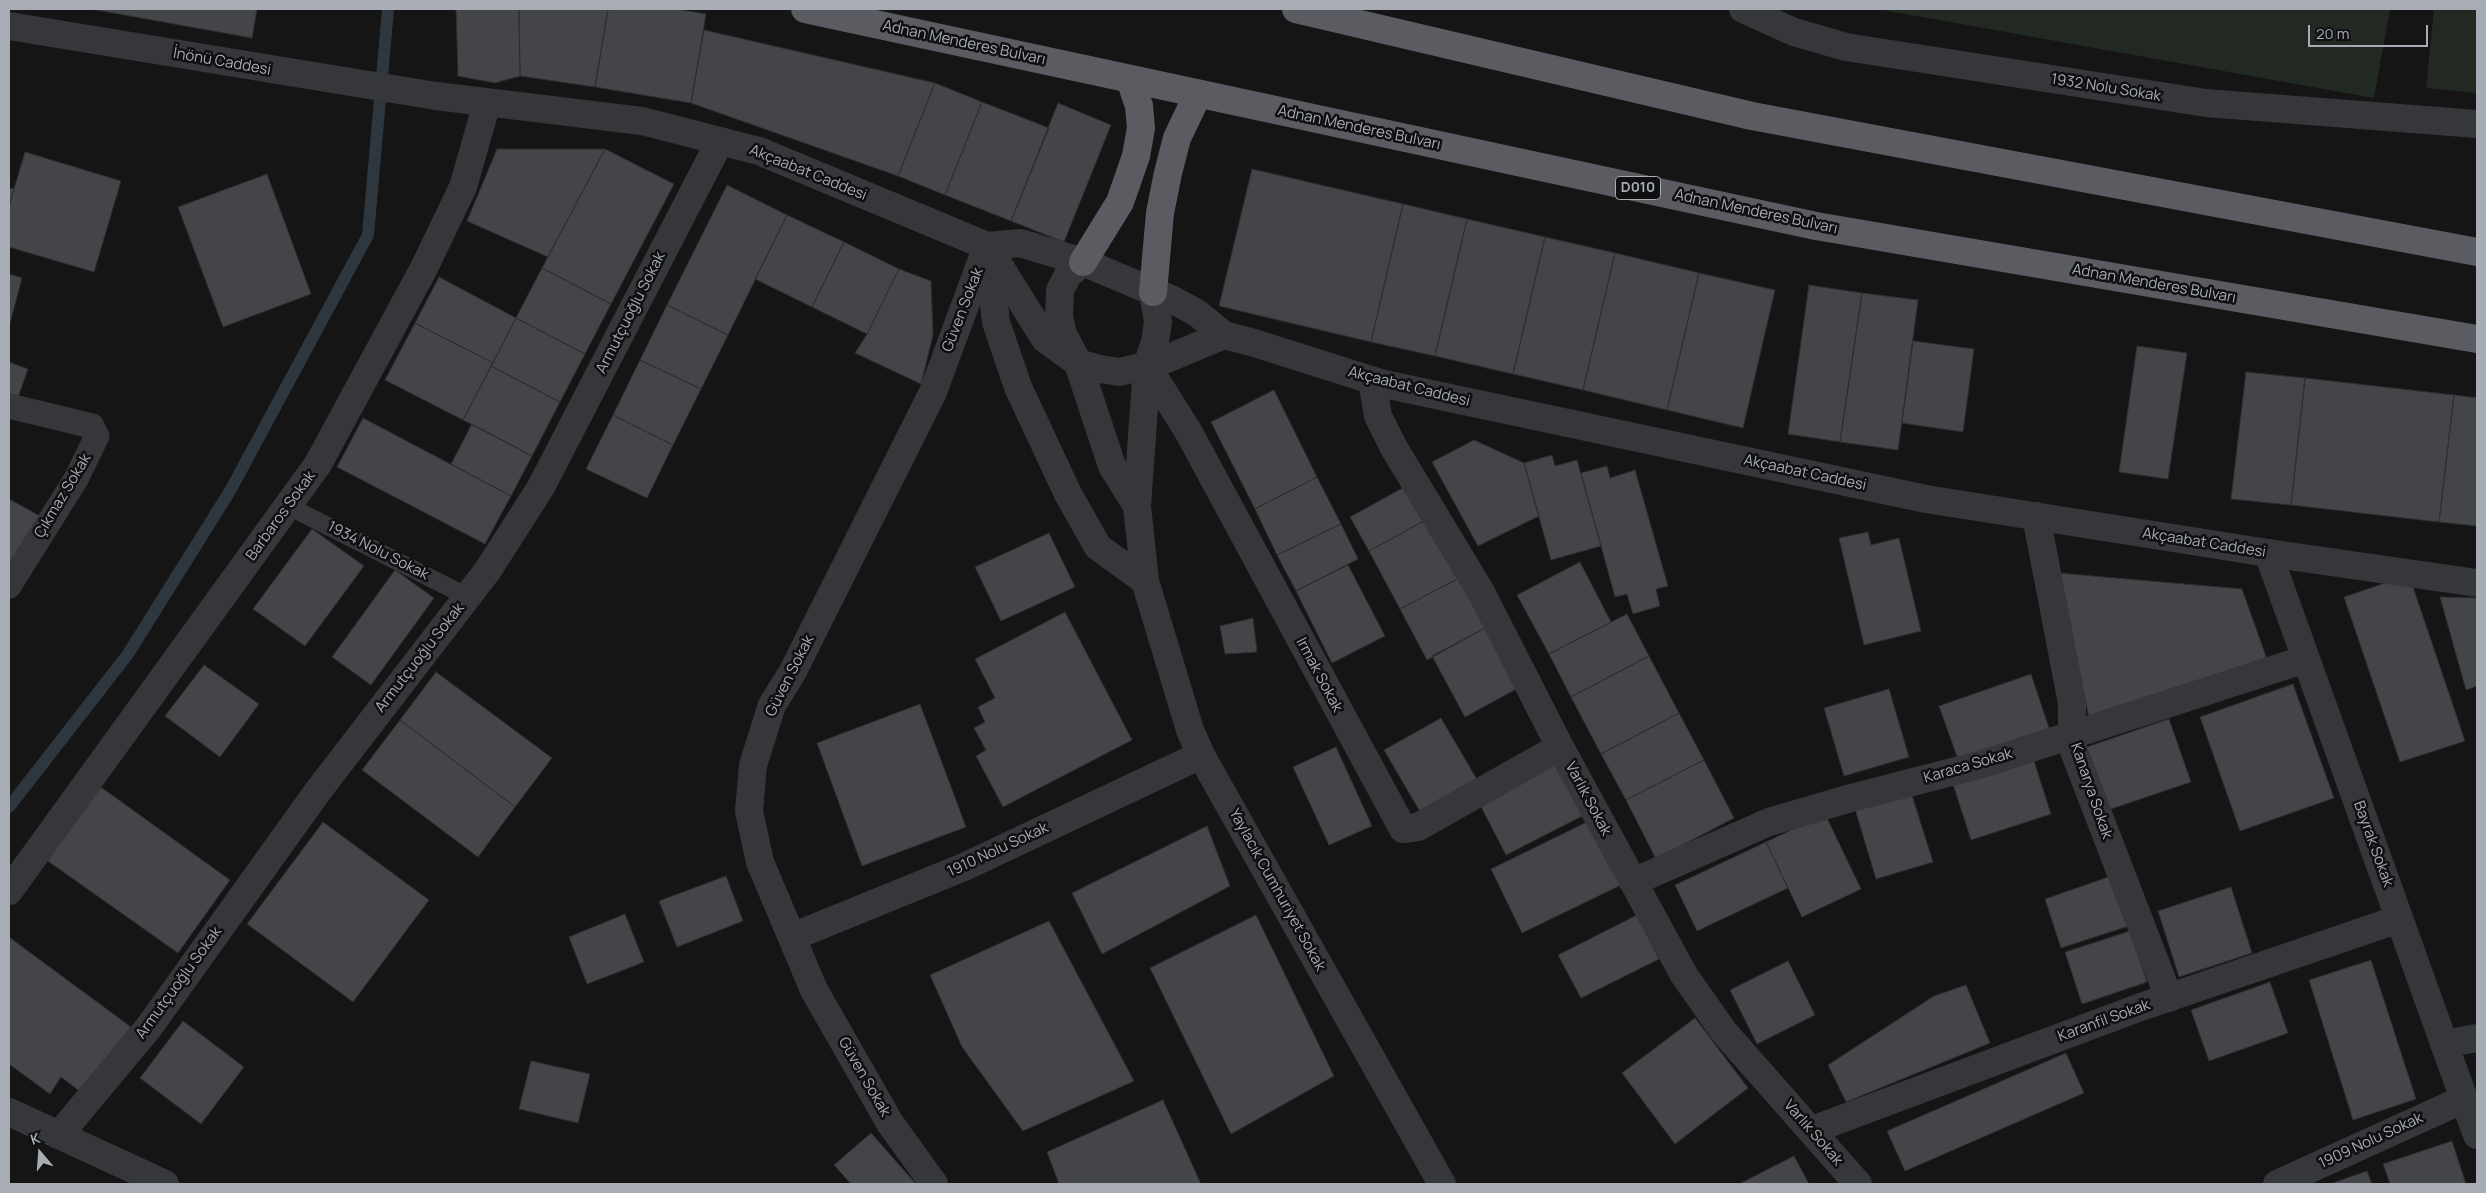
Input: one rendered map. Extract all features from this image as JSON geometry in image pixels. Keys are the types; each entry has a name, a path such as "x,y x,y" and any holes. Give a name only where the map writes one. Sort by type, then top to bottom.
{"highway":[{"name":"Adnan Menderes Bulvarı","path":"805,9 1816,226 2477,339"},
{"path":"1296,9 1341,14 1752,116 2477,252"},
{"path":"1083,262 1120,202 1136,156 1142,128 1139,106 1130,79"},
{"path":"1153,292 1160,213 1168,173 1177,138 1198,94"}],"street":[{"name":"1932 Nolu Sokak","path":"1742,9 1794,32 1846,47 2206,103 2477,124"},
{"name":"İnönü Caddesi","path":"9,26 304,76 436,96"},
{"name":"Akçaabat Caddesi","path":"436,96 642,121 759,151 987,246 1020,243 1083,262 1197,313 1224,336 1251,342 1372,380 1926,499 2268,553 2477,583"},
{"name":"Barbaros Sokak","path":"9,891 318,464 424,268 463,187 487,103"},
{"name":"Armutçuoğlu Sokak","path":"59,1135 149,1026 318,791 488,570 541,486 720,141"},
{"path":"987,246 1045,339 1078,363 1119,372 1147,366 1224,336"},
{"path":"987,246 996,322 1022,396 1068,494 1098,546 1145,581"},
{"name":"Güven Sokak","path":"934,1184 890,1124 814,990 760,862 748,811 753,765 762,731 772,705 792,673 932,392 987,246"},
{"path":"1078,363 1063,334 1059,318 1059,304 1060,290 1068,275 1083,262"},
{"path":"1147,366 1155,342 1158,322 1153,292"},
{"name":"Yaylacık Cumhuriyet Sokak","path":"1078,363 1112,466 1137,506"},
{"name":"Yaylacık Cumhuriyet Sokak","path":"1147,366 1137,506 1145,581 1190,730 1201,756 1442,1184"},
{"name":"Irmak Sokak","path":"1147,366 1188,431 1403,829 1418,826 1560,747"},
{"name":"Varlık Sokak","path":"1372,380 1378,416 1382,424 1481,592 1560,747 1684,976 1724,1032 1858,1184"},
{"name":"Çıkmaz Sokak","path":"9,406 92,426 97,436 76,479 9,586"},
{"name":"Kanarya Sokak","path":"2036,516 2072,703 2072,746 2169,998"},
{"name":"Bayrak Sokak","path":"2268,553 2477,1135"},
{"name":"Karaca Sokak","path":"1633,882 1769,822 1851,798 1979,765 2306,659"},
{"name":"1910 Nolu Sokak","path":"792,938 964,867 1201,756"},
{"name":"Karanfil Sokak","path":"1812,1130 2169,998 2400,919"},
{"path":"2444,1044 2477,1038"},
{"name":"1909 Nolu Sokak","path":"2277,1184 2464,1099"},
{"path":"9,1112 165,1184"}],"lane":[{"name":"1934 Nolu Sokak","path":"288,506 468,597"}],"shaded area":[{"path":"1877,9 2390,9 2374,98"},
{"path":"2434,9 2477,9 2477,93 2426,88"}],"building":[{"path":"91,9 257,9 252,38"},
{"path":"456,9 519,9 520,76 495,83 458,76"},
{"path":"519,9 608,9 595,87 520,76"},
{"path":"608,9 676,9 706,14 691,103 595,87"},
{"path":"704,30 935,83 898,176 691,103"},
{"path":"935,83 982,102 945,195 898,176"},
{"path":"982,102 1049,128 1011,221 945,195"},
{"path":"1058,103 1111,125 1064,242 1011,221"},
{"path":"497,149 605,149 548,257 467,221"},
{"path":"605,149 674,184 611,304 542,268"},
{"path":"25,152 121,181 94,272 9,247 9,206"},
{"path":"1252,169 1403,204 1371,342 1219,306"},
{"path":"267,174 311,294 223,327 178,207"},
{"path":"727,185 787,215 728,335 667,305"},
{"path":"9,188 14,189 9,206"},
{"path":"1403,204 1467,219 1435,356 1371,342"},
{"path":"787,215 844,242 812,307 755,279"},
{"path":"1467,219 1545,237 1513,374 1435,356"},
{"path":"1545,237 1615,253 1583,390 1513,374"},
{"path":"844,242 899,269 867,334 812,307"},
{"path":"1615,253 1699,273 1667,410 1583,390"},
{"path":"542,268 611,304 585,354 516,318"},
{"path":"899,269 931,281 933,335 921,384 855,353 867,334"},
{"path":"1699,273 1775,290 1743,428 1667,410"},
{"path":"9,274 22,278 9,327"},
{"path":"439,277 516,318 493,363 415,323"},
{"path":"1809,285 1862,293 1840,442 1788,434"},
{"path":"1862,293 1918,300 1898,450 1840,442"},
{"path":"667,305 728,335 701,389 640,360"},
{"path":"516,318 585,354 560,402 491,366"},
{"path":"415,323 493,363 463,420 385,380"},
{"path":"1913,341 1974,349 1963,432 1902,423"},
{"path":"2137,346 2187,353 2168,479 2119,472"},
{"path":"640,360 701,389 673,445 613,415"},
{"path":"9,362 28,369 16,403 9,401"},
{"path":"491,366 560,402 532,456 463,420"},
{"path":"2246,372 2305,378 2291,505 2231,499"},
{"path":"2305,378 2454,395 2439,522 2291,505"},
{"path":"1274,390 1317,477 1255,509 1211,422"},
{"path":"2454,395 2477,398 2477,526 2439,522"},
{"path":"613,415 673,445 647,498 586,469"},
{"path":"363,418 511,496 485,544 337,467"},
{"path":"472,424 532,456 511,496 451,464"},
{"path":"1474,440 1524,463 1539,516 1478,546 1432,462"},
{"path":"1552,455 1555,466 1577,460 1601,546 1551,560 1524,463"},
{"path":"1607,466 1610,478 1635,470 1668,586 1656,589 1660,606 1633,614 1627,594 1615,597 1581,473"},
{"path":"1317,477 1341,524 1277,555 1255,509"},
{"path":"1410,484 1429,518 1369,551 1350,517"},
{"path":"9,499 40,516 9,565"},
{"path":"1429,518 1461,577 1400,609 1369,551"},
{"path":"1341,524 1358,559 1296,591 1277,555"},
{"path":"312,529 364,566 305,646 253,609"},
{"path":"1868,532 1871,545 1899,538 1921,631 1864,645 1839,538"},
{"path":"1049,533 1075,587 1001,621 975,567"},
{"path":"1580,562 1611,622 1549,654 1517,595"},
{"path":"1348,565 1385,636 1332,663 1296,591"},
{"path":"395,570 434,598 371,685 332,657"},
{"path":"2058,573 2242,589 2268,662 2090,722"},
{"path":"2409,575 2465,741 2400,762 2344,597"},
{"path":"1461,577 1487,627 1427,660 1400,609"},
{"path":"2440,597 2477,598 2477,686 2466,690"},
{"path":"1065,612 1132,740 1003,807 976,756 986,750 974,728 985,722 978,707 995,698 975,659"},
{"path":"1627,614 1649,656 1571,697 1549,654"},
{"path":"1253,618 1257,652 1225,654 1220,626"},
{"path":"1487,627 1520,687 1465,717 1432,656"},
{"path":"1649,656 1679,713 1601,754 1571,697"},
{"path":"204,665 259,704 220,757 165,716"},
{"path":"436,672 552,758 515,807 400,720"},
{"path":"2031,674 2051,734 1960,765 1939,706"},
{"path":"2293,684 2334,798 2240,831 2200,717"},
{"path":"1889,689 1909,757 1844,776 1824,708"},
{"path":"920,704 966,827 862,866 817,743"},
{"path":"1679,713 1704,760 1626,800 1601,754"},
{"path":"1441,718 1479,783 1422,815 1384,750"},
{"path":"2169,719 2191,782 2102,812 2081,749"},
{"path":"400,720 515,807 478,857 362,770"},
{"path":"1336,747 1372,826 1329,845 1293,767"},
{"path":"1558,757 1586,814 1506,855 1477,799"},
{"path":"2033,758 2051,814 1971,840 1953,784"},
{"path":"1704,760 1734,818 1656,859 1626,800"},
{"path":"98,785 230,880 178,953 45,859"},
{"path":"1911,792 1933,862 1876,879 1855,809"},
{"path":"1825,814 1861,889 1802,917 1766,842"},
{"path":"1591,820 1623,884 1522,933 1491,869"},
{"path":"323,822 429,900 353,1002 247,924"},
{"path":"1207,826 1230,886 1102,954 1072,893"},
{"path":"1766,842 1788,888 1697,931 1675,885"},
{"path":"2120,873 2138,923 2061,948 2045,899"},
{"path":"726,876 743,921 677,947 659,901"},
{"path":"2231,887 2252,953 2179,977 2158,911"},
{"path":"625,914 644,962 587,984 569,937"},
{"path":"1256,915 1334,1076 1231,1134 1150,968"},
{"path":"1637,915 1659,959 1581,998 1558,955"},
{"path":"1049,921 1134,1081 1023,1131 962,1047 930,975"},
{"path":"2130,931 2147,982 2082,1004 2065,952"},
{"path":"9,937 131,1027 82,1093 61,1077 50,1094 9,1064"},
{"path":"2371,960 2416,1099 2353,1120 2309,980"},
{"path":"1788,961 1815,1015 1757,1044 1730,990"},
{"path":"2270,982 2288,1033 2209,1061 2191,1010"},
{"path":"1966,985 1990,1043 1846,1102 1828,1065 1934,996"},
{"path":"1695,1018 1748,1088 1675,1144 1622,1073"},
{"path":"183,1021 244,1067 201,1124 140,1078"},
{"path":"2066,1053 2084,1093 1905,1171 1887,1131"},
{"path":"531,1061 590,1074 578,1123 519,1109"},
{"path":"1163,1100 1201,1184 1059,1184 1047,1152"},
{"path":"871,1133 916,1184 851,1184 834,1165"},
{"path":"2452,1141 2466,1184 2390,1184 2383,1164"},
{"path":"1794,1156 1809,1184 1739,1184"},
{"path":"2367,1171 2372,1184 2330,1184"}],"waterway":[{"path":"9,807 128,654 230,491 368,235 388,9"}]}
